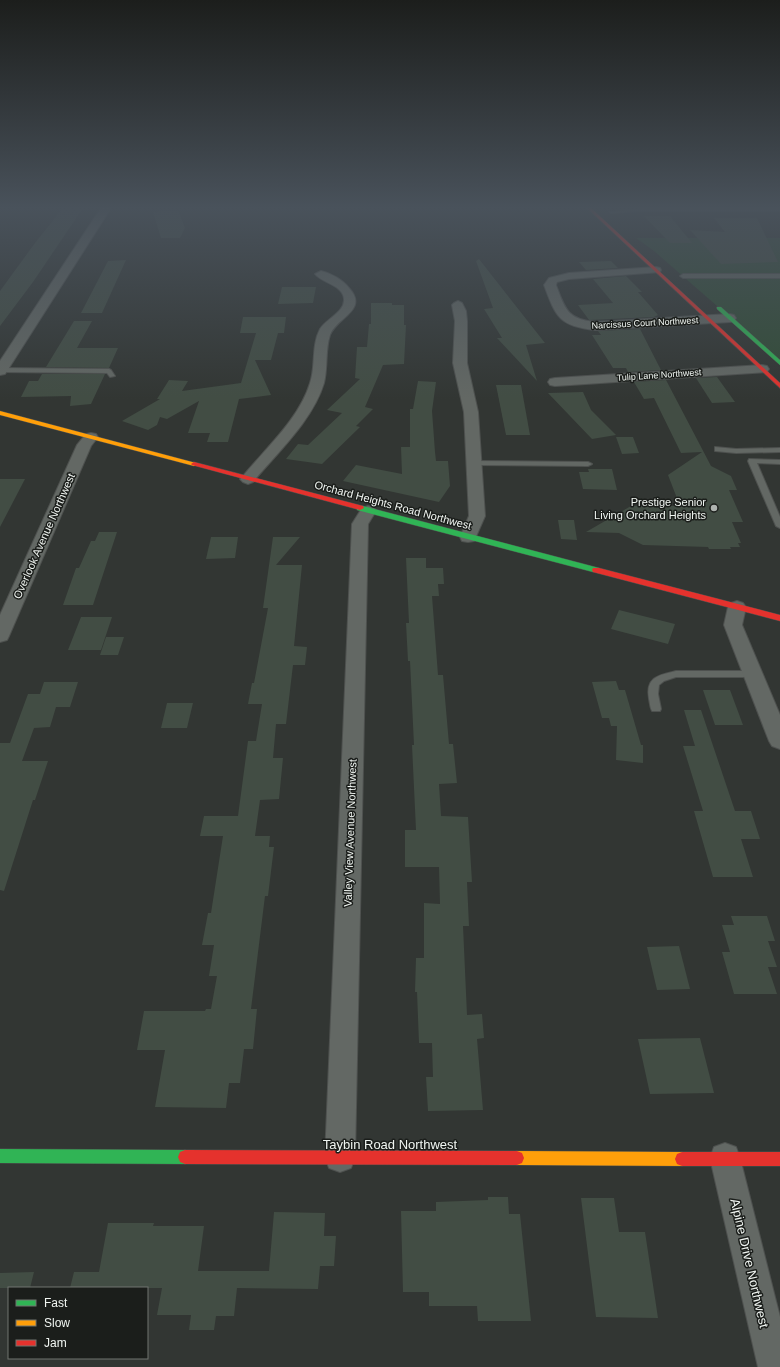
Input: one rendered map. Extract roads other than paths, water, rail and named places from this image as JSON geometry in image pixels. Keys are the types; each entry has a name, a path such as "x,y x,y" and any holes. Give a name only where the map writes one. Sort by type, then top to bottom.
{"main road":[{"path":"658,272 780,386"},
{"path":"679,273 695,286"},
{"path":"712,302 780,363"},
{"name":"Orchard Heights Road Northwest","path":"0,413 368,511 780,618"},
{"name":"Taybin Road Northwest","path":"0,1156 780,1159"}],"street":[{"path":"0,370 64,272"},
{"name":"Narcissus Court Northwest","path":"630,272 569,276 553,280 550,285 563,314 571,322 577,324 595,326 730,318"},
{"path":"248,479 303,411 317,383 323,336 327,327 345,311 349,305 350,299 347,294 333,281 321,274"},
{"path":"458,305 461,321 460,363 471,412 477,516 468,537"},
{"name":"Tulip Lane Northwest","path":"555,382 762,369"},
{"name":"Overlook Avenue Northwest","path":"0,636 84,445 91,437"},
{"name":"Valley View Avenue Northwest","path":"340,1157 360,524 368,511"},
{"path":"737,607 733,625 780,740"},
{"name":"Alpine Drive Northwest","path":"725,1158 775,1367"}],"lane":[{"path":"679,273 780,276"},
{"path":"0,370 94,370 110,371 112,376"},
{"path":"718,449 736,451 780,450"},
{"path":"780,462 752,461 780,526"},
{"path":"474,464 588,464"},
{"path":"656,709 652,689 656,681 665,676 676,674 753,674"}],"place":[{"name":"Prestige Senior Living Orchard Heights","path":"714,508"}]}
